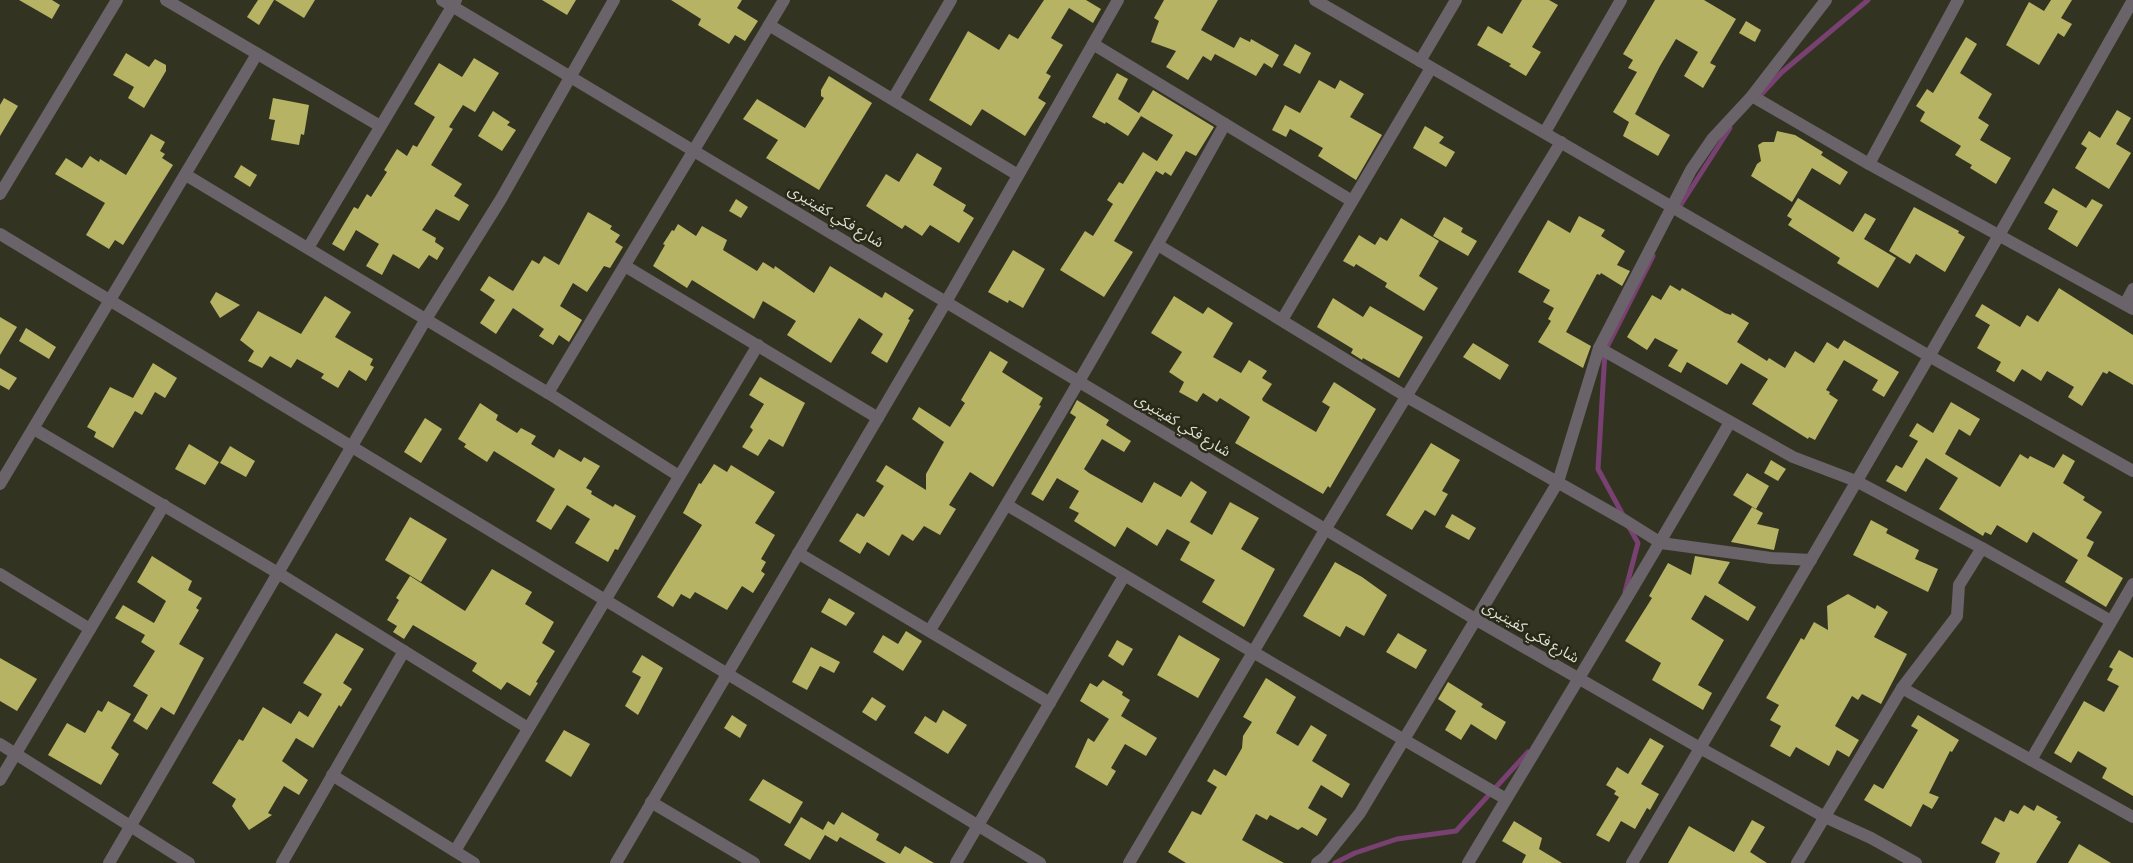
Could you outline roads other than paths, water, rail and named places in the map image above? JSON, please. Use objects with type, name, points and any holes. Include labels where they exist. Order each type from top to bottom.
[{"type":"street","points":[[0,194],[117,0]]},
{"type":"street","points":[[166,0],[380,126]]},
{"type":"street","points":[[109,863],[426,319],[501,199],[614,0]]},
{"type":"street","points":[[548,393],[784,0]]},
{"type":"street","points":[[893,99],[951,0]]},
{"type":"street","points":[[616,863],[946,302],[1118,0]]},
{"type":"street","points":[[1315,0],[1929,356],[2133,471]]},
{"type":"street","points":[[1282,320],[1352,201],[1425,65],[1456,0]]},
{"type":"street","points":[[1545,132],[1621,0]]},
{"type":"street","points":[[1326,861],[1360,813],[1558,482],[1599,348],[1702,154],[1713,138],[1752,96],[1826,0]]},
{"type":"street","points":[[1869,164],[1958,0]]},
{"type":"street","points":[[1632,863],[2000,235],[2133,0]]},
{"type":"street","points":[[308,248],[450,2]]},
{"type":"street","name":"شارع فكي كفيتيرى","points":[[450,2],[570,78],[828,230],[1475,619],[1700,748],[1825,817],[1871,838],[1916,863]]},
{"type":"street","points":[[769,25],[1018,175]]},
{"type":"street","points":[[1093,44],[1352,201]]},
{"type":"street","points":[[0,484],[108,300],[186,175],[257,54]]},
{"type":"street","points":[[1752,96],[1869,164],[2129,306],[2133,289]]},
{"type":"street","points":[[930,630],[1007,505],[1158,245],[1225,124]]},
{"type":"street","points":[[1129,863],[1325,530],[1408,397],[1561,142]]},
{"type":"street","points":[[186,175],[548,393],[679,476]]},
{"type":"street","points":[[0,234],[1040,863]]},
{"type":"street","points":[[1158,245],[1408,397],[1661,543],[1771,558],[1811,560]]},
{"type":"street","points":[[625,266],[878,418]]},
{"type":"street","points":[[455,851],[758,345]]},
{"type":"street","points":[[1599,348],[1793,457],[1856,481],[1982,548],[2111,621]]},
{"type":"street","points":[[1468,863],[1661,543],[1730,422]]},
{"type":"street","points":[[34,429],[278,573],[528,728]]},
{"type":"street","points":[[0,780],[164,505]]},
{"type":"street","points":[[1007,505],[1124,576],[1506,799]]},
{"type":"street","points":[[1797,863],[1902,688],[1957,616],[1958,585],[1982,548]]},
{"type":"street","points":[[798,553],[1050,703]]},
{"type":"street","points":[[0,574],[90,629]]},
{"type":"street","points":[[956,863],[1124,576]]},
{"type":"street","points":[[2031,760],[2133,584]]},
{"type":"street","points":[[282,863],[404,651]]},
{"type":"street","points":[[1902,688],[2133,817]]},
{"type":"street","points":[[0,744],[189,863]]},
{"type":"street","points":[[332,775],[474,863]]},
{"type":"street","points":[[651,802],[754,863]]},
{"type":"waterway","points":[[1758,98],[1782,72],[1868,0]]},
{"type":"waterway","points":[[1678,209],[1730,128]]},
{"type":"waterway","points":[[1623,515],[1598,469],[1605,351],[1653,256]]},
{"type":"waterway","points":[[1625,592],[1638,543],[1629,527]]},
{"type":"waterway","points":[[1335,863],[1355,853],[1397,839],[1456,831],[1528,752]]}]
